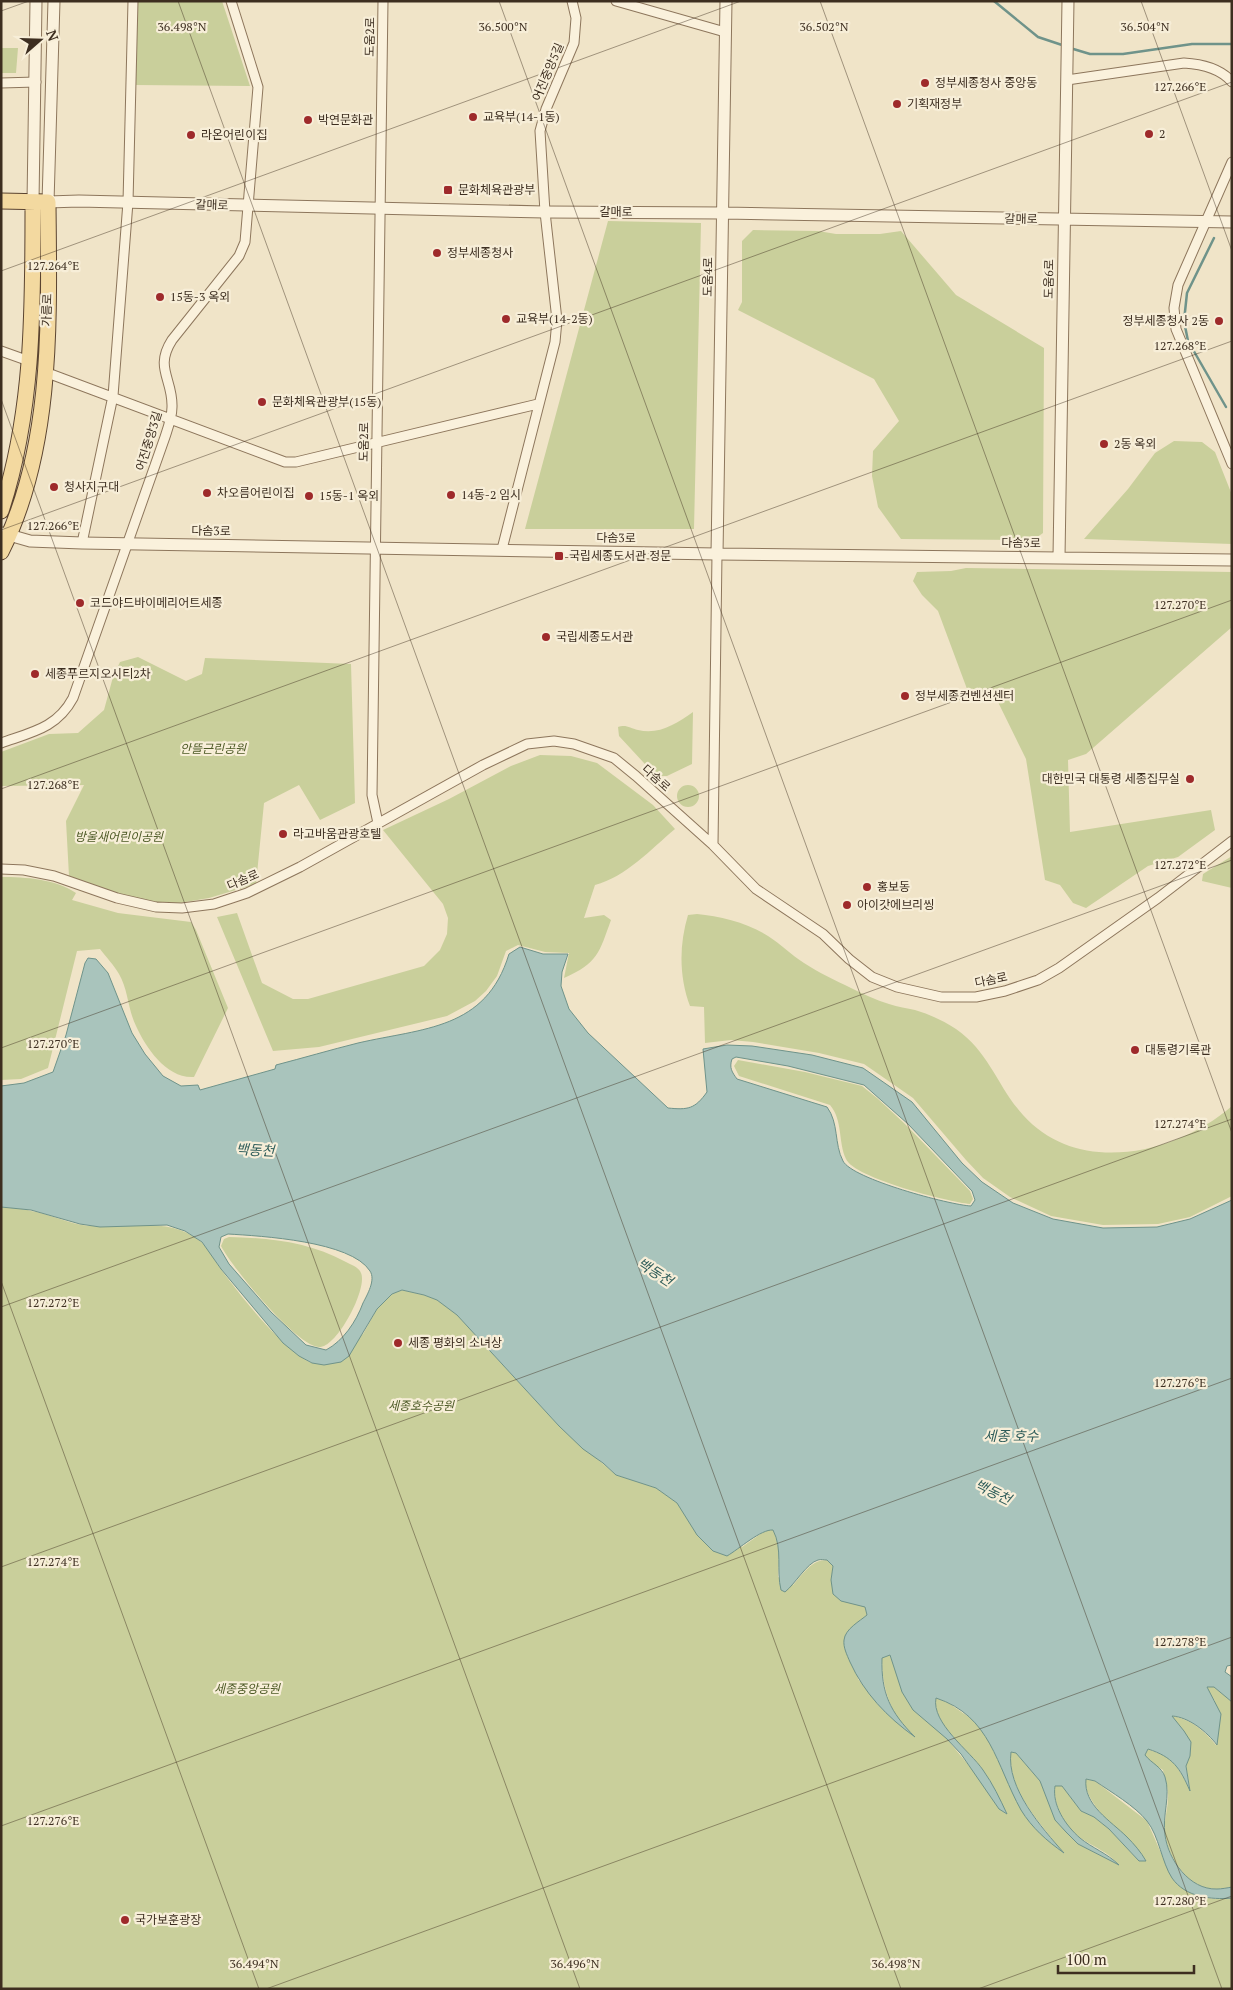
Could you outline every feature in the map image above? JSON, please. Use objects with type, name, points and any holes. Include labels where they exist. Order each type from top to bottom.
[{"type":"main road","name":"갈매로","points":[[1,201],[41,202]]},
{"type":"main road","name":"가름로","points":[[1,511],[20,442],[29,361],[41,202]]},
{"type":"main road","name":"가름로","points":[[1,552],[5,534],[30,470],[36,443],[45,372],[41,202]]},
{"type":"street","name":"가름로","points":[[36,1],[36,82],[41,202]]},
{"type":"street","name":"가름로","points":[[41,202],[54,1]]},
{"type":"street","points":[[82,543],[113,396],[128,202],[133,1]]},
{"type":"street","name":"어진중앙3길","points":[[1,743],[52,724],[68,708],[73,698],[166,437],[170,419],[171,398],[165,372],[165,354],[172,340],[239,256],[245,242],[258,87],[231,1]]},
{"type":"street","name":"도움2로","points":[[378,823],[372,795],[383,1]]},
{"type":"street","name":"어진중앙5길","points":[[502,549],[554,342],[557,320],[545,212],[540,131],[546,108],[574,43],[576,18],[572,1]]},
{"type":"street","points":[[616,1],[725,32]]},
{"type":"street","name":"도움4로","points":[[716,554],[724,213],[726,1]]},
{"type":"street","name":"도움6로","points":[[1059,557],[1068,1]]},
{"type":"street","points":[[1066,80],[1184,63],[1217,70],[1226,75],[1232,82]]},
{"type":"street","points":[[1,84],[36,82]]},
{"type":"street","points":[[1232,162],[1178,286],[1174,319],[1182,347],[1232,464]]},
{"type":"street","name":"갈매로","points":[[41,202],[79,201],[380,209],[1232,222]]},
{"type":"street","points":[[1,351],[29,361]]},
{"type":"street","points":[[45,372],[285,462],[296,462],[376,441],[538,404]]},
{"type":"street","name":"다솜3로","points":[[5,534],[30,541],[82,543],[716,554],[1232,560]]},
{"type":"street","points":[[713,845],[716,554]]},
{"type":"street","name":"다솜로","points":[[1,869],[24,870],[54,876],[117,898],[156,907],[182,908],[214,904],[247,893],[283,876],[483,765],[527,744],[554,741],[574,744],[614,758],[713,845],[756,889],[823,934],[872,976],[897,986],[942,997],[976,997],[1005,991],[1038,980],[1059,968],[1158,898],[1232,841]]},
{"type":"green space","points":[[137,1],[222,1],[250,86],[135,85]]},
{"type":"green space","points":[[1,48],[18,48],[16,73],[1,73]]},
{"type":"green space","points":[[608,221],[701,223],[694,529],[525,529]]},
{"type":"green space","points":[[753,230],[818,231],[836,234],[880,234],[901,231],[956,295],[1044,348],[1043,533],[1033,540],[901,539],[878,507],[872,476],[873,451],[899,421],[874,379],[738,310],[742,302],[742,241]]},
{"type":"green space","points":[[1174,441],[1202,442],[1215,452],[1232,495],[1232,544],[1084,539],[1128,489],[1155,453]]},
{"type":"green space","points":[[966,568],[1232,572],[1232,627],[1086,754],[1068,760],[1070,832],[1211,810],[1215,830],[1178,857],[1148,866],[1086,908],[1073,903],[1060,885],[1045,880],[1026,759],[997,700],[970,697],[938,611],[922,595],[913,581],[917,572],[951,571]]},
{"type":"green space","name":"안뜰근린공원","points":[[138,657],[186,681],[202,674],[205,658],[351,664],[355,803],[320,820],[299,785],[264,803],[256,884],[209,898],[156,907],[69,876],[66,821],[84,785],[1,786],[1,752],[49,734],[78,733],[104,710],[113,677],[120,662]]},
{"type":"green space","points":[[693,712],[692,764],[667,776],[656,776],[619,736],[618,727],[621,726],[646,731],[660,730]]},
{"type":"green space","points":[[540,755],[571,756],[597,763],[653,805],[675,829],[628,869],[595,885],[584,918],[604,915],[611,920],[600,949],[591,962],[564,978],[569,953],[545,952],[518,945],[506,951],[497,976],[486,991],[475,1001],[447,1016],[319,1047],[273,1051],[217,917],[237,913],[262,983],[293,999],[308,999],[424,966],[440,950],[447,934],[448,918],[443,904],[383,830],[449,799],[511,766]]},
{"type":"green space","points":[[688,785],[698,792],[699,796],[692,806],[688,807],[678,800],[677,796],[684,786]]},
{"type":"green space","points":[[1232,856],[1232,888],[1202,881],[1203,874]]},
{"type":"green space","points":[[1,877],[30,878],[50,882],[76,893],[72,900],[118,913],[191,922],[228,1008],[194,1077],[184,1076],[166,1068],[145,1044],[133,1020],[122,980],[115,967],[100,949],[77,951],[48,1068],[21,1079],[1,1080]]},
{"type":"green space","points":[[697,914],[724,918],[752,927],[773,939],[810,967],[833,979],[874,999],[915,1010],[936,1018],[956,1029],[977,1048],[1006,1093],[1023,1115],[1046,1134],[1071,1146],[1099,1152],[1128,1152],[1156,1146],[1184,1136],[1209,1123],[1232,1106],[1232,1196],[1190,1217],[1158,1224],[1103,1225],[1051,1216],[1010,1197],[983,1178],[913,1098],[864,1064],[819,1053],[753,1042],[731,1040],[705,1043],[704,1007],[690,1006],[682,972],[685,926],[688,915]]},
{"type":"green space","points":[[738,1060],[805,1072],[862,1086],[905,1124],[970,1191],[973,1199],[970,1204],[903,1188],[866,1174],[853,1166],[846,1159],[837,1117],[830,1105],[739,1076],[734,1066]]},
{"type":"green space","name":"세종중앙공원","points":[[1,1207],[28,1210],[82,1225],[158,1226],[187,1233],[206,1247],[239,1293],[274,1333],[311,1363],[363,1334],[377,1309],[392,1294],[402,1290],[437,1300],[457,1315],[559,1426],[616,1475],[656,1488],[677,1503],[686,1515],[742,1547],[766,1530],[773,1530],[778,1547],[778,1577],[793,1585],[816,1562],[827,1560],[833,1566],[831,1580],[865,1607],[867,1615],[850,1629],[858,1679],[883,1710],[902,1724],[889,1701],[884,1684],[882,1658],[890,1655],[895,1669],[975,1773],[999,1809],[1007,1814],[987,1775],[945,1727],[936,1708],[936,1698],[947,1702],[976,1722],[988,1739],[1021,1809],[1061,1851],[1035,1817],[1020,1793],[1014,1780],[1011,1766],[1011,1751],[1016,1753],[1040,1781],[1056,1820],[1078,1844],[1117,1864],[1101,1850],[1082,1839],[1066,1823],[1058,1809],[1055,1786],[1062,1786],[1081,1811],[1094,1817],[1109,1829],[1139,1861],[1145,1861],[1092,1801],[1085,1779],[1095,1781],[1147,1821],[1172,1878],[1183,1888],[1196,1896],[1215,1899],[1232,1898],[1232,1989],[1,1989]]},
{"type":"green space","points":[[229,1237],[289,1242],[332,1255],[359,1269],[362,1281],[356,1303],[334,1338],[326,1345],[319,1347],[296,1334],[281,1320],[251,1287],[227,1256],[221,1246],[224,1239]]},
{"type":"green space","points":[[1207,1686],[1214,1687],[1232,1702],[1232,1887],[1219,1889],[1207,1888],[1189,1879],[1171,1854],[1165,1835],[1168,1793],[1163,1770],[1150,1762],[1145,1755],[1147,1749],[1157,1752],[1170,1760],[1190,1789],[1186,1765],[1190,1756],[1184,1731],[1171,1716],[1184,1719],[1196,1726],[1216,1745],[1215,1701],[1208,1693]]},
{"type":"water","name":"세종 호수","points":[[520,947],[543,954],[568,954],[562,972],[561,986],[569,1009],[588,1033],[668,1108],[681,1109],[695,1105],[707,1092],[703,1049],[727,1045],[752,1046],[812,1055],[863,1068],[912,1102],[962,1163],[982,1182],[1013,1203],[1053,1219],[1103,1228],[1157,1227],[1190,1219],[1232,1200],[1232,1665],[1227,1666],[1225,1672],[1232,1677],[1232,1702],[1214,1687],[1207,1687],[1221,1714],[1217,1745],[1208,1735],[1191,1722],[1172,1716],[1191,1742],[1190,1756],[1186,1766],[1190,1791],[1183,1776],[1170,1760],[1148,1749],[1145,1755],[1161,1770],[1167,1784],[1164,1828],[1170,1854],[1175,1863],[1189,1879],[1197,1884],[1217,1889],[1232,1887],[1232,1898],[1207,1898],[1199,1896],[1177,1884],[1169,1872],[1155,1834],[1147,1821],[1136,1810],[1095,1781],[1086,1779],[1086,1788],[1093,1805],[1132,1842],[1146,1861],[1139,1861],[1109,1829],[1094,1817],[1081,1811],[1062,1786],[1055,1786],[1058,1807],[1069,1827],[1085,1842],[1110,1857],[1119,1865],[1078,1844],[1055,1820],[1040,1781],[1016,1753],[1011,1752],[1011,1766],[1014,1779],[1027,1807],[1064,1853],[1040,1834],[1025,1817],[990,1744],[980,1729],[969,1717],[954,1706],[936,1698],[939,1717],[945,1727],[983,1770],[1007,1814],[999,1809],[961,1754],[947,1739],[913,1710],[902,1692],[890,1655],[882,1658],[885,1692],[899,1719],[915,1737],[877,1704],[862,1684],[850,1662],[844,1643],[847,1632],[867,1615],[865,1607],[841,1601],[833,1594],[831,1580],[833,1566],[827,1560],[814,1562],[805,1569],[785,1592],[781,1590],[779,1552],[773,1530],[756,1536],[727,1556],[713,1551],[697,1535],[677,1503],[656,1488],[616,1475],[583,1449],[559,1426],[457,1315],[437,1300],[402,1290],[392,1294],[377,1309],[349,1356],[341,1362],[324,1365],[312,1363],[299,1356],[283,1343],[221,1269],[202,1242],[185,1231],[167,1225],[100,1227],[80,1224],[31,1210],[1,1207],[1,1086],[24,1083],[53,1072],[66,1035],[85,963],[88,958],[96,959],[108,973],[132,1033],[145,1054],[163,1076],[181,1086],[198,1085],[200,1090],[275,1069],[276,1065],[358,1043],[428,1028],[449,1021],[468,1012],[485,998],[499,979],[509,954]],"holes":[[[736,1057],[788,1066],[864,1085],[908,1124],[972,1191],[975,1200],[971,1206],[943,1201],[882,1183],[850,1168],[843,1161],[840,1154],[835,1127],[827,1107],[737,1079],[731,1067],[732,1059]],[[228,1234],[304,1242],[344,1253],[360,1261],[372,1275],[369,1292],[357,1317],[338,1342],[326,1350],[306,1345],[271,1312],[229,1264],[219,1247],[221,1237]]]},
{"type":"waterway","points":[[994,1],[1038,37],[1065,46]]},
{"type":"waterway","points":[[1070,48],[1090,54],[1123,54],[1192,44],[1232,44]]},
{"type":"waterway","points":[[1214,238],[1187,293],[1184,321],[1188,341],[1226,407]]},
{"type":"place","name":"정부세종청사 중앙동","points":[[925,83]]},
{"type":"place","name":"기획재정부","points":[[897,104]]},
{"type":"place","name":"교육부(14-1동)","points":[[473,117]]},
{"type":"place","name":"박연문화관","points":[[308,120]]},
{"type":"place","name":"2","points":[[1149,134]]},
{"type":"place","name":"라온어린이집","points":[[191,135]]},
{"type":"place","name":"문화체육관광부","points":[[448,190]]},
{"type":"place","name":"정부세종청사","points":[[437,253]]},
{"type":"place","name":"15동-3 옥외","points":[[160,297]]},
{"type":"place","name":"교육부(14-2동)","points":[[506,319]]},
{"type":"place","name":"정부세종청사 2동","points":[[1219,321]]},
{"type":"place","name":"문화체육관광부(15동)","points":[[262,402]]},
{"type":"place","name":"2동 옥외","points":[[1104,444]]},
{"type":"place","name":"청사지구대","points":[[54,487]]},
{"type":"place","name":"차오름어린이집","points":[[207,493]]},
{"type":"place","name":"14동-2 임시","points":[[451,495]]},
{"type":"place","name":"15동-1 옥외","points":[[309,496]]},
{"type":"place","name":"국립세종도서관 정문","points":[[559,556]]},
{"type":"place","name":"코드야드바이메리어트세종","points":[[80,603]]},
{"type":"place","name":"국립세종도서관","points":[[546,637]]},
{"type":"place","name":"세종푸르지오시티2차","points":[[35,674]]},
{"type":"place","name":"정부세종컨벤션센터","points":[[905,696]]},
{"type":"place","name":"대한민국 대통령 세종집무실","points":[[1190,779]]},
{"type":"place","name":"라고바움관광호텔","points":[[283,834]]},
{"type":"place","name":"홍보동","points":[[867,887]]},
{"type":"place","name":"아이갓에브리씽","points":[[847,905]]},
{"type":"place","name":"대통령기록관","points":[[1135,1050]]},
{"type":"place","name":"세종 평화의 소녀상","points":[[398,1343]]},
{"type":"place","name":"국가보훈광장","points":[[125,1920]]},
{"type":"park label","name":"방울새어린이공원","points":[[119,837]]},
{"type":"park label","name":"세종호수공원","points":[[421,1406]]},
{"type":"water label","name":"백동천","points":[[255,1150]]},
{"type":"water label","name":"백동천","points":[[655,1272]]},
{"type":"water label","name":"백동천","points":[[993,1492]]}]
